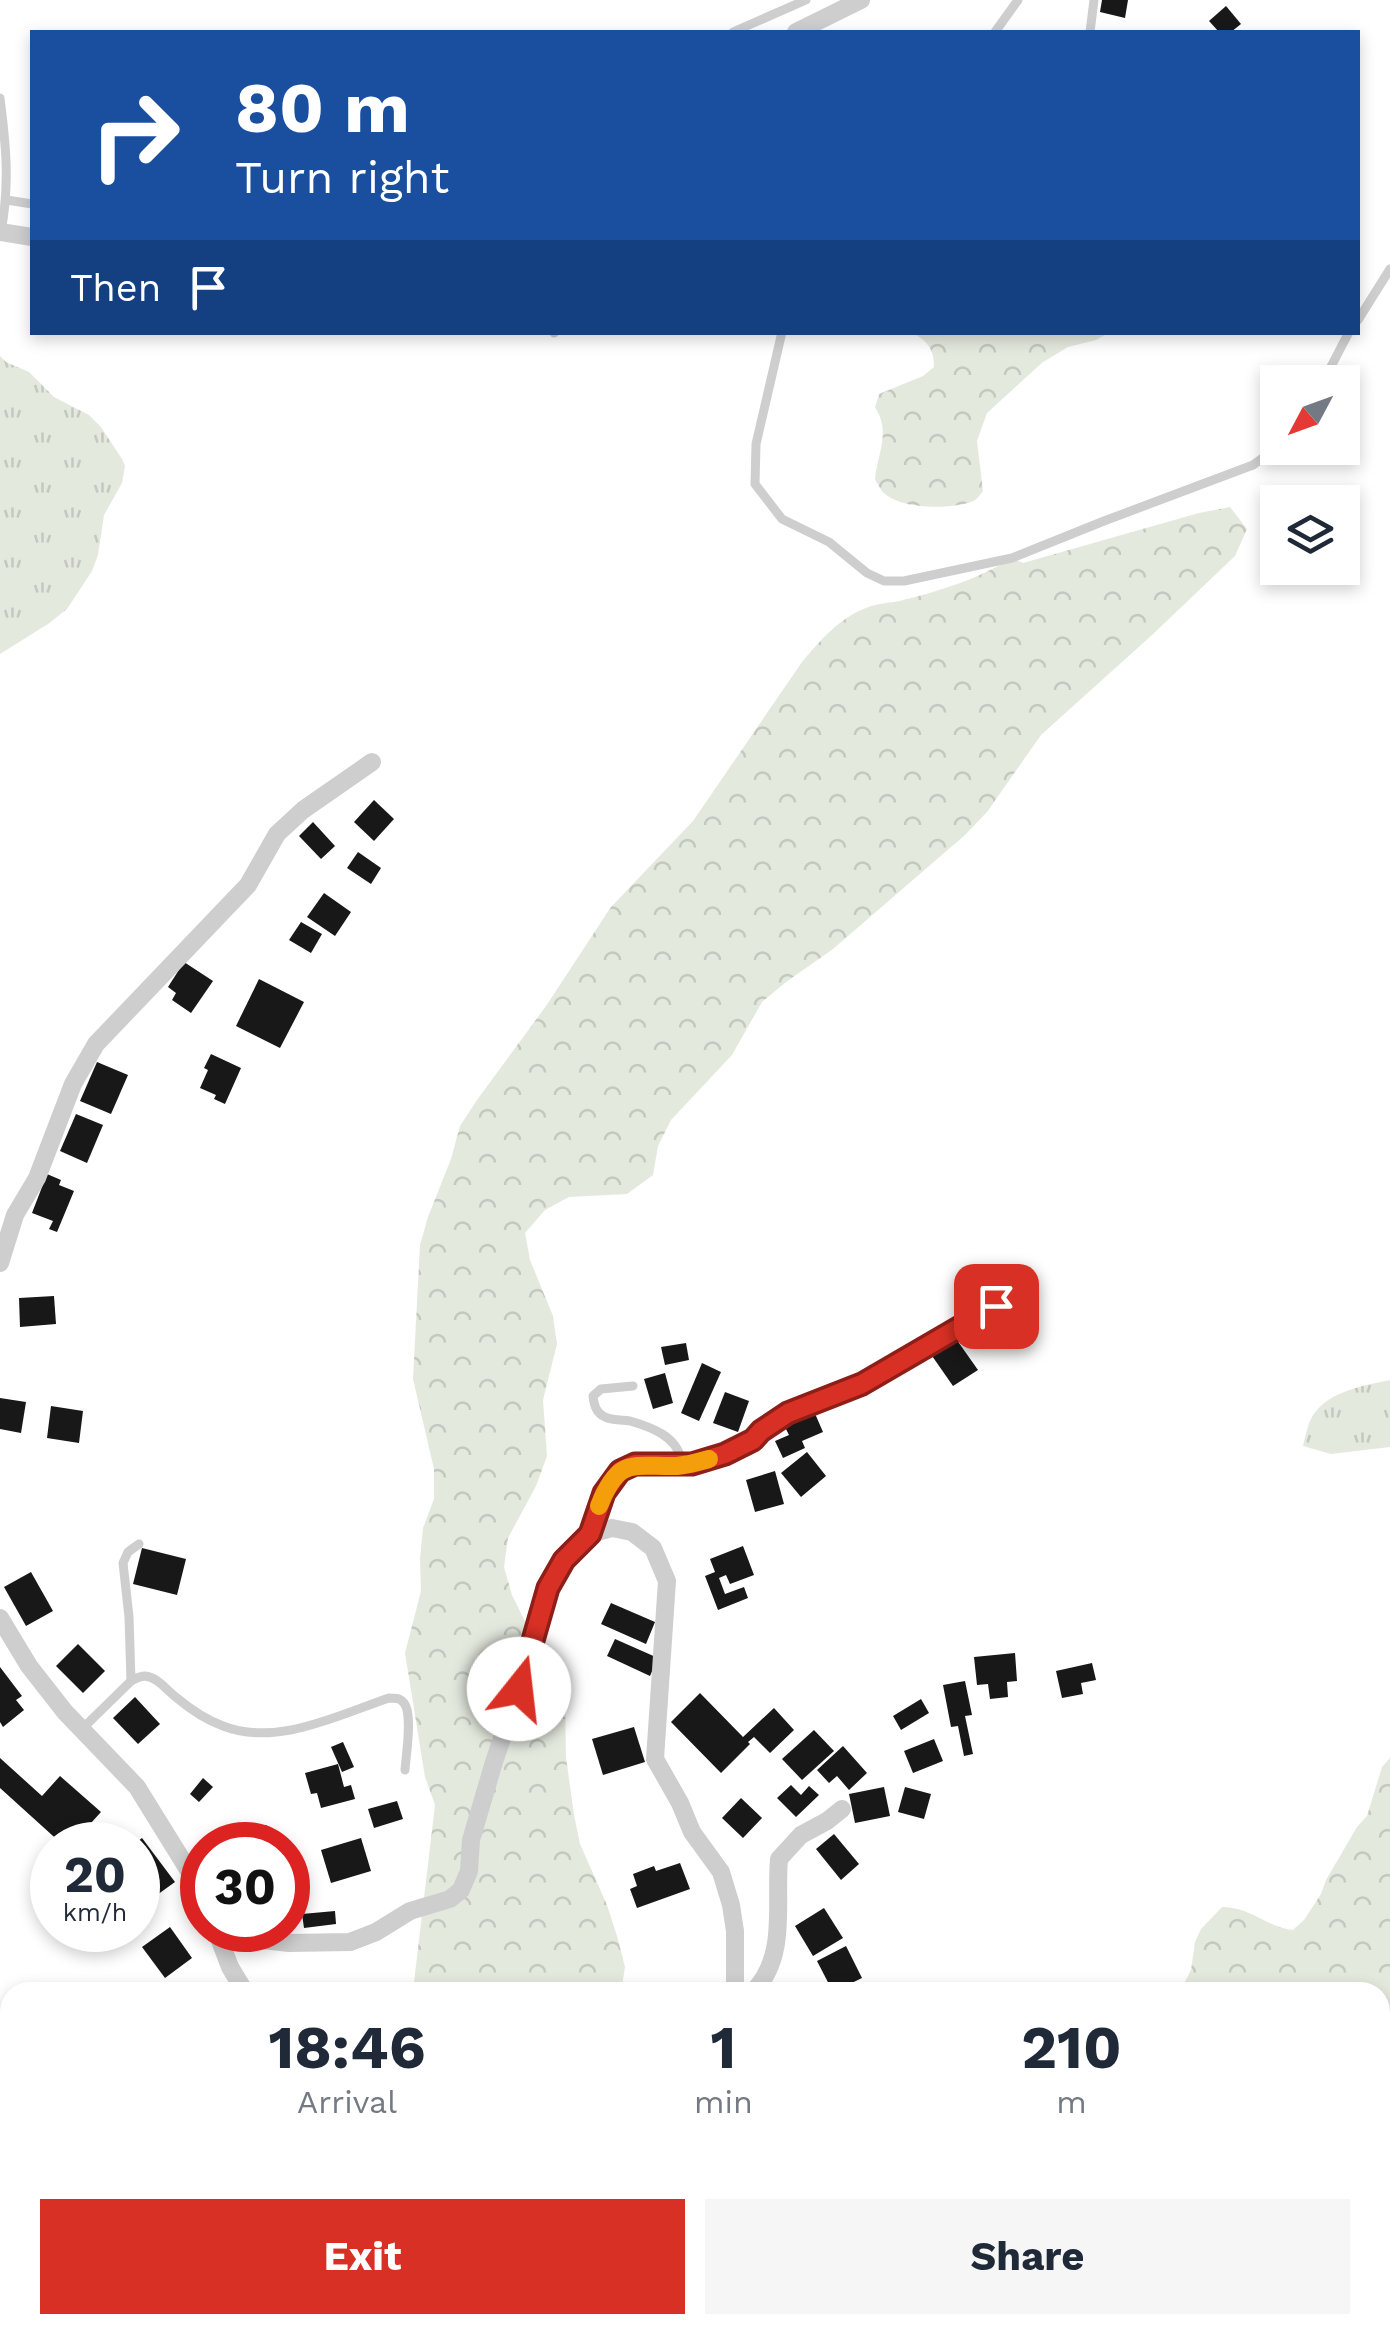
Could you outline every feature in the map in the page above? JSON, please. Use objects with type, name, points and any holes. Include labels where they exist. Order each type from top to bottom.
[{"type":"street","points":[[800,30],[861,0]]},
{"type":"street","points":[[1,232],[30,237]]},
{"type":"street","points":[[0,1263],[15,1215],[37,1178],[74,1084],[96,1044],[248,886],[277,834],[303,810],[372,762]]},
{"type":"street","points":[[310,1943],[350,1942],[376,1932],[410,1911],[450,1899],[462,1890],[469,1870],[471,1840],[548,1588],[564,1560],[590,1534],[604,1493],[620,1471],[635,1464],[692,1464],[739,1448],[788,1413],[862,1384],[996,1306]]},
{"type":"street","points":[[590,1534],[612,1528],[632,1532],[653,1548],[667,1581],[655,1759],[692,1832],[721,1872],[735,1931],[736,1982]]},
{"type":"street","points":[[0,1618],[29,1666],[65,1712],[137,1788],[180,1857]]},
{"type":"street","points":[[761,1982],[772,1962],[778,1934],[779,1859],[801,1834],[842,1809]]},
{"type":"street","points":[[224,1952],[239,1982]]},
{"type":"lane","points":[[738,30],[806,0]]},
{"type":"lane","points":[[996,30],[1018,0]]},
{"type":"lane","points":[[1090,30],[1094,0]]},
{"type":"lane","points":[[0,98],[7,200],[1,232]]},
{"type":"lane","points":[[7,200],[30,204]]},
{"type":"lane","points":[[1360,317],[1390,269]]},
{"type":"lane","points":[[781,335],[756,444],[756,484],[782,519],[829,542],[866,573],[884,581],[904,581],[1012,558],[1260,460]]},
{"type":"lane","points":[[1332,365],[1348,335]]},
{"type":"lane","points":[[633,1386],[601,1389],[593,1396],[596,1410],[606,1418],[632,1422],[670,1437],[679,1448],[681,1459],[676,1466]]},
{"type":"lane","points":[[131,1681],[123,1564],[128,1552],[139,1544]]},
{"type":"lane","points":[[82,1729],[140,1676],[149,1676],[176,1698],[226,1728],[257,1732],[286,1732],[388,1698],[398,1699],[409,1715],[406,1770]]},
{"type":"green space","points":[[916,335],[1105,335],[1068,347],[1043,362],[987,413],[977,441],[983,491],[971,502],[939,507],[892,499],[875,479],[883,434],[875,407],[879,394],[923,376],[934,367],[933,355]]},
{"type":"green space","points":[[0,356],[29,372],[54,397],[89,415],[125,466],[122,483],[104,515],[92,571],[67,609],[0,654]]},
{"type":"green space","points":[[1230,507],[1247,529],[1235,556],[1041,735],[987,812],[965,835],[833,949],[762,1002],[732,1055],[671,1120],[658,1146],[653,1175],[627,1194],[569,1197],[545,1210],[525,1233],[530,1260],[553,1316],[557,1344],[543,1400],[547,1456],[508,1538],[504,1567],[512,1595],[565,1699],[566,1757],[580,1844],[607,1905],[625,1967],[623,1982],[414,1982],[435,1805],[425,1777],[405,1653],[421,1591],[423,1528],[434,1499],[434,1469],[413,1379],[420,1245],[460,1126],[611,907],[693,821],[802,662],[839,624],[866,608],[946,588],[1012,558],[1023,563]]},
{"type":"green space","points":[[1390,1380],[1390,1447],[1331,1454],[1303,1446],[1310,1421],[1324,1403],[1344,1392]]},
{"type":"green space","points":[[1390,1758],[1390,1982],[1185,1982],[1201,1929],[1222,1907],[1242,1910],[1293,1930],[1304,1920],[1367,1816],[1382,1767]]},
{"type":"building","points":[[1102,0],[1128,0],[1125,18],[1100,12]]},
{"type":"building","points":[[1226,6],[1241,24],[1234,30],[1217,30],[1209,21]]},
{"type":"building","points":[[374,800],[394,819],[374,841],[354,822]]},
{"type":"building","points":[[313,822],[335,846],[321,859],[299,836]]},
{"type":"building","points":[[358,852],[381,868],[371,884],[347,868]]},
{"type":"building","points":[[324,893],[351,912],[335,936],[307,917]]},
{"type":"building","points":[[301,922],[322,934],[311,953],[289,940]]},
{"type":"building","points":[[184,962],[213,981],[191,1013],[172,1000],[176,993],[168,987]]},
{"type":"building","points":[[259,979],[304,1002],[280,1048],[236,1026]]},
{"type":"building","points":[[211,1054],[241,1068],[225,1104],[200,1088]]},
{"type":"building","points":[[97,1062],[128,1075],[111,1114],[80,1101]]},
{"type":"building","points":[[76,1114],[103,1125],[87,1163],[60,1151]]},
{"type":"building","points":[[47,1174],[74,1191],[57,1232],[49,1229],[53,1221],[32,1213]]},
{"type":"building","points":[[54,1296],[56,1324],[20,1327],[19,1298]]},
{"type":"building","points":[[954,1336],[978,1370],[953,1386],[930,1353]]},
{"type":"building","points":[[686,1343],[689,1360],[665,1365],[661,1347]]},
{"type":"building","points":[[702,1363],[721,1372],[699,1421],[681,1413]]},
{"type":"building","points":[[665,1373],[673,1403],[653,1409],[644,1379]]},
{"type":"building","points":[[725,1392],[749,1401],[738,1432],[713,1423]]},
{"type":"building","points":[[0,1398],[26,1402],[21,1433],[0,1429]]},
{"type":"building","points":[[51,1406],[83,1411],[79,1443],[47,1438]]},
{"type":"building","points":[[813,1409],[823,1432],[802,1441],[805,1448],[783,1458],[775,1441],[789,1435],[783,1423]]},
{"type":"building","points":[[807,1452],[826,1476],[801,1497],[781,1473]]},
{"type":"building","points":[[775,1471],[784,1504],[755,1512],[746,1480]]},
{"type":"building","points":[[743,1546],[754,1575],[730,1584],[726,1575],[719,1578],[725,1594],[744,1587],[748,1598],[718,1610],[705,1576],[715,1572],[710,1559]]},
{"type":"building","points":[[142,1548],[186,1559],[177,1595],[133,1584]]},
{"type":"building","points":[[31,1572],[53,1611],[26,1626],[4,1587]]},
{"type":"building","points":[[611,1603],[655,1622],[646,1644],[601,1624]]},
{"type":"building","points":[[615,1639],[658,1658],[650,1676],[607,1656]]},
{"type":"building","points":[[78,1644],[105,1671],[83,1693],[56,1666]]},
{"type":"building","points":[[1015,1653],[1017,1681],[1007,1682],[1008,1697],[990,1699],[988,1684],[977,1685],[974,1657]]},
{"type":"building","points":[[1092,1663],[1096,1680],[1081,1683],[1083,1694],[1062,1698],[1056,1671]]},
{"type":"building","points":[[0,1667],[22,1696],[16,1700],[24,1710],[3,1727],[0,1722]]},
{"type":"building","points":[[965,1681],[972,1715],[965,1716],[973,1754],[964,1756],[958,1726],[951,1727],[943,1685]]},
{"type":"building","points":[[700,1693],[743,1737],[774,1708],[794,1730],[770,1753],[754,1737],[721,1773],[671,1722]]},
{"type":"building","points":[[135,1697],[160,1724],[138,1744],[113,1718]]},
{"type":"building","points":[[921,1699],[929,1713],[901,1730],[893,1716]]},
{"type":"building","points":[[634,1727],[645,1762],[603,1775],[592,1739]]},
{"type":"building","points":[[814,1730],[834,1751],[802,1780],[782,1759]]},
{"type":"building","points":[[934,1739],[943,1761],[913,1773],[904,1751]]},
{"type":"building","points":[[343,1742],[354,1767],[342,1772],[331,1747]]},
{"type":"building","points":[[843,1746],[867,1773],[849,1790],[837,1776],[829,1783],[817,1770]]},
{"type":"building","points":[[0,1758],[42,1796],[60,1776],[101,1812],[92,1822],[38,1822],[0,1788]]},
{"type":"building","points":[[338,1764],[344,1787],[351,1785],[355,1799],[321,1808],[317,1793],[311,1794],[305,1773]]},
{"type":"building","points":[[203,1778],[213,1787],[199,1802],[190,1794]]},
{"type":"building","points":[[791,1785],[801,1795],[809,1786],[819,1795],[796,1817],[777,1798]]},
{"type":"building","points":[[884,1787],[890,1816],[855,1823],[849,1794]]},
{"type":"building","points":[[905,1787],[931,1794],[924,1819],[898,1812]]},
{"type":"building","points":[[741,1798],[762,1818],[743,1838],[722,1818]]},
{"type":"building","points":[[397,1801],[403,1819],[374,1828],[368,1809]]},
{"type":"building","points":[[834,1834],[859,1864],[841,1880],[816,1849]]},
{"type":"building","points":[[361,1838],[371,1871],[331,1883],[321,1850]]},
{"type":"building","points":[[160,1862],[175,1882],[160,1893]]},
{"type":"building","points":[[680,1863],[690,1889],[637,1908],[630,1889],[637,1886],[633,1874],[654,1866],[656,1871]]},
{"type":"building","points":[[824,1908],[843,1938],[813,1956],[795,1926]]},
{"type":"building","points":[[335,1911],[336,1924],[310,1927],[310,1913]]},
{"type":"building","points":[[170,1927],[180,1941],[180,1952],[188,1952],[192,1958],[165,1978],[146,1952],[160,1952],[160,1934]]},
{"type":"building","points":[[846,1946],[862,1978],[854,1982],[828,1982],[817,1961]]},
{"type":"slow traffic","points":[[599,1506],[611,1480],[635,1464],[676,1466],[709,1459]]},
{"type":"route","points":[[519,1689],[548,1588],[564,1560],[590,1534],[604,1493],[620,1471],[635,1464],[692,1464],[725,1454],[753,1440],[788,1413],[862,1384],[996,1306]]}]
